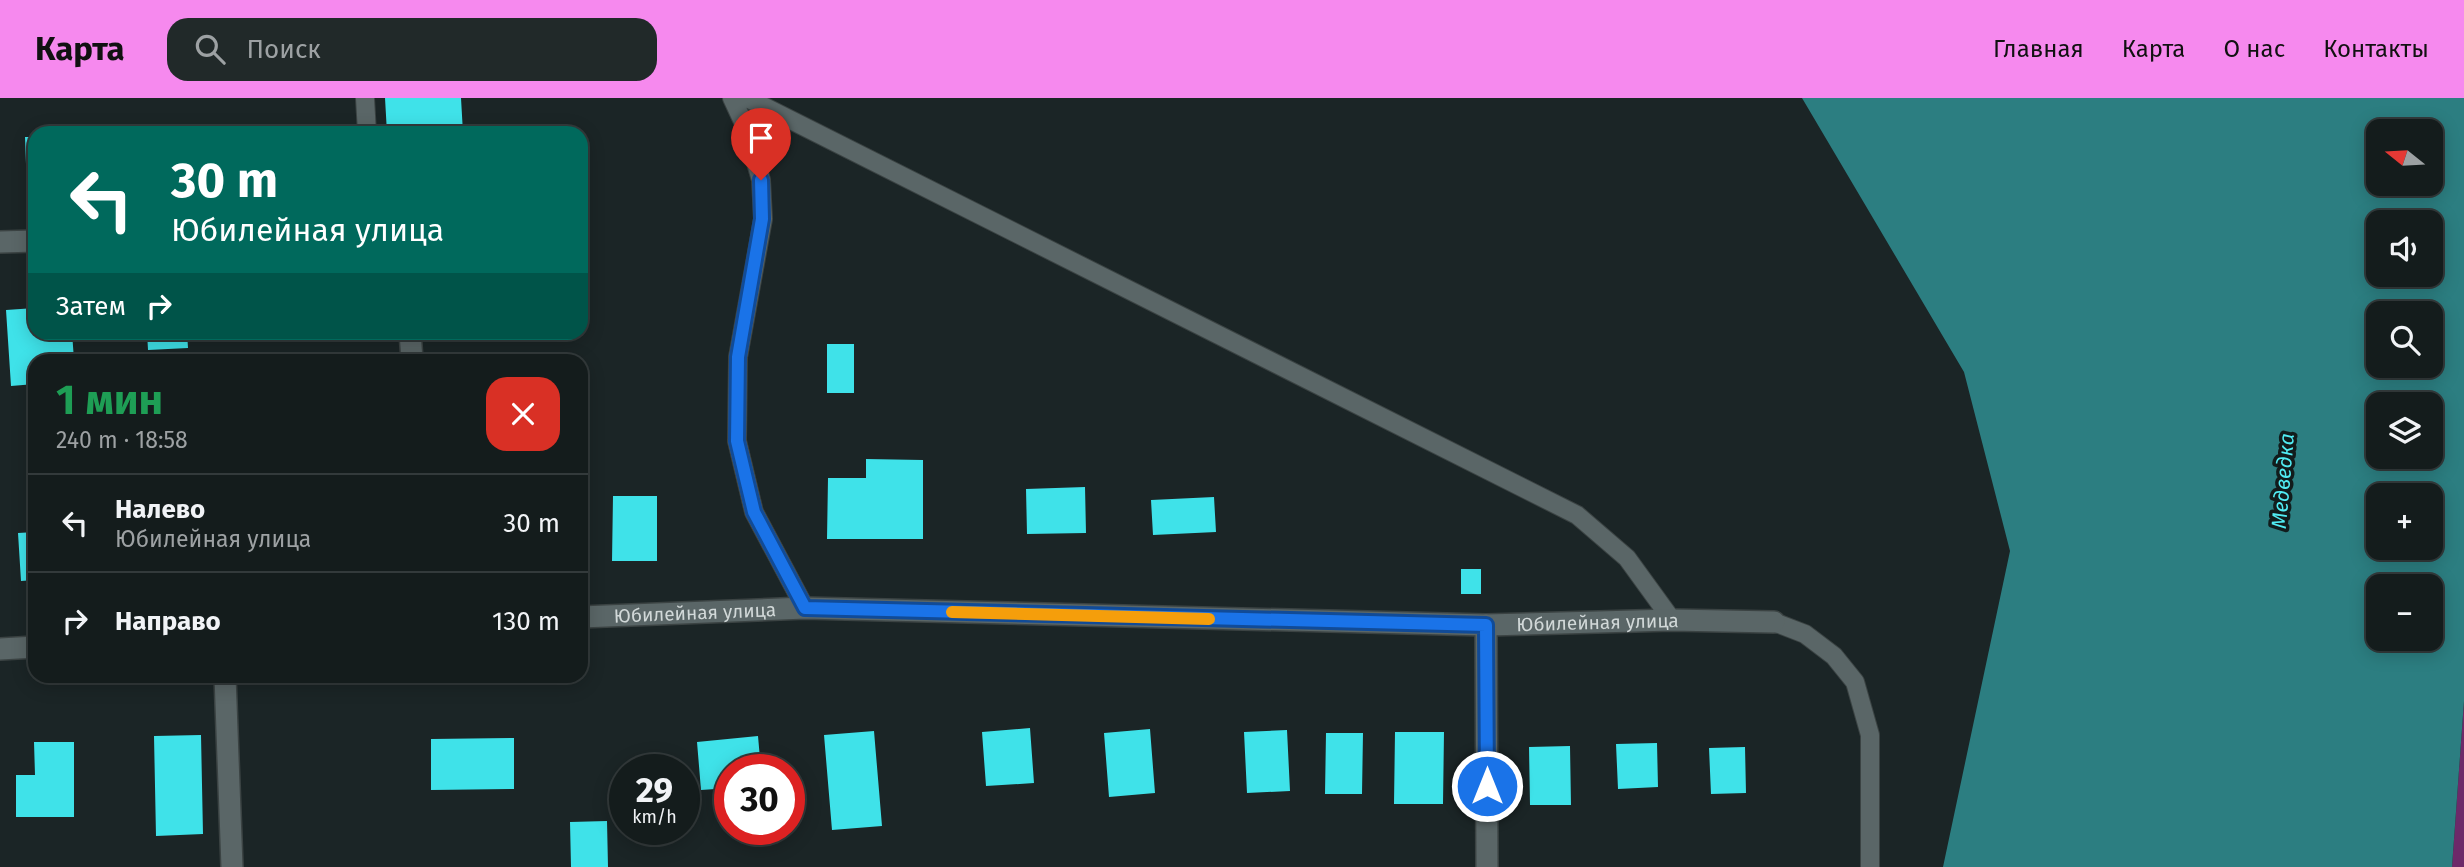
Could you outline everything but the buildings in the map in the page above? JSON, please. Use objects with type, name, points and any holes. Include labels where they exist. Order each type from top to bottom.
[{"type":"street","points":[[0,242],[28,241]]},
{"type":"street","name":"Юбилейная улица","points":[[588,617],[805,608],[1486,625],[1672,620],[1774,622]]},
{"type":"street","points":[[1486,625],[1487,867]]},
{"type":"street","points":[[0,649],[28,647]]},
{"type":"street","points":[[225,683],[232,867]]},
{"type":"lane","points":[[365,98],[367,126]]},
{"type":"lane","points":[[732,98],[745,126],[761,180],[762,219],[738,357],[737,441],[754,512],[805,608]]},
{"type":"lane","points":[[747,98],[1577,514],[1627,558],[1672,620]]},
{"type":"lane","points":[[1774,622],[1805,634],[1834,656],[1855,682],[1870,735],[1870,867]]},
{"type":"shaded area","points":[[2464,701],[2464,867],[2452,867]]},
{"type":"water","name":"Медведка","points":[[1802,98],[2464,98],[2464,701],[2452,867],[1943,867],[2010,551],[1964,372]]},
{"type":"slow traffic","points":[[952,612],[1209,619]]},
{"type":"route","points":[[761,180],[762,219],[738,357],[737,441],[754,512],[805,608],[1486,625],[1487,786]]}]
